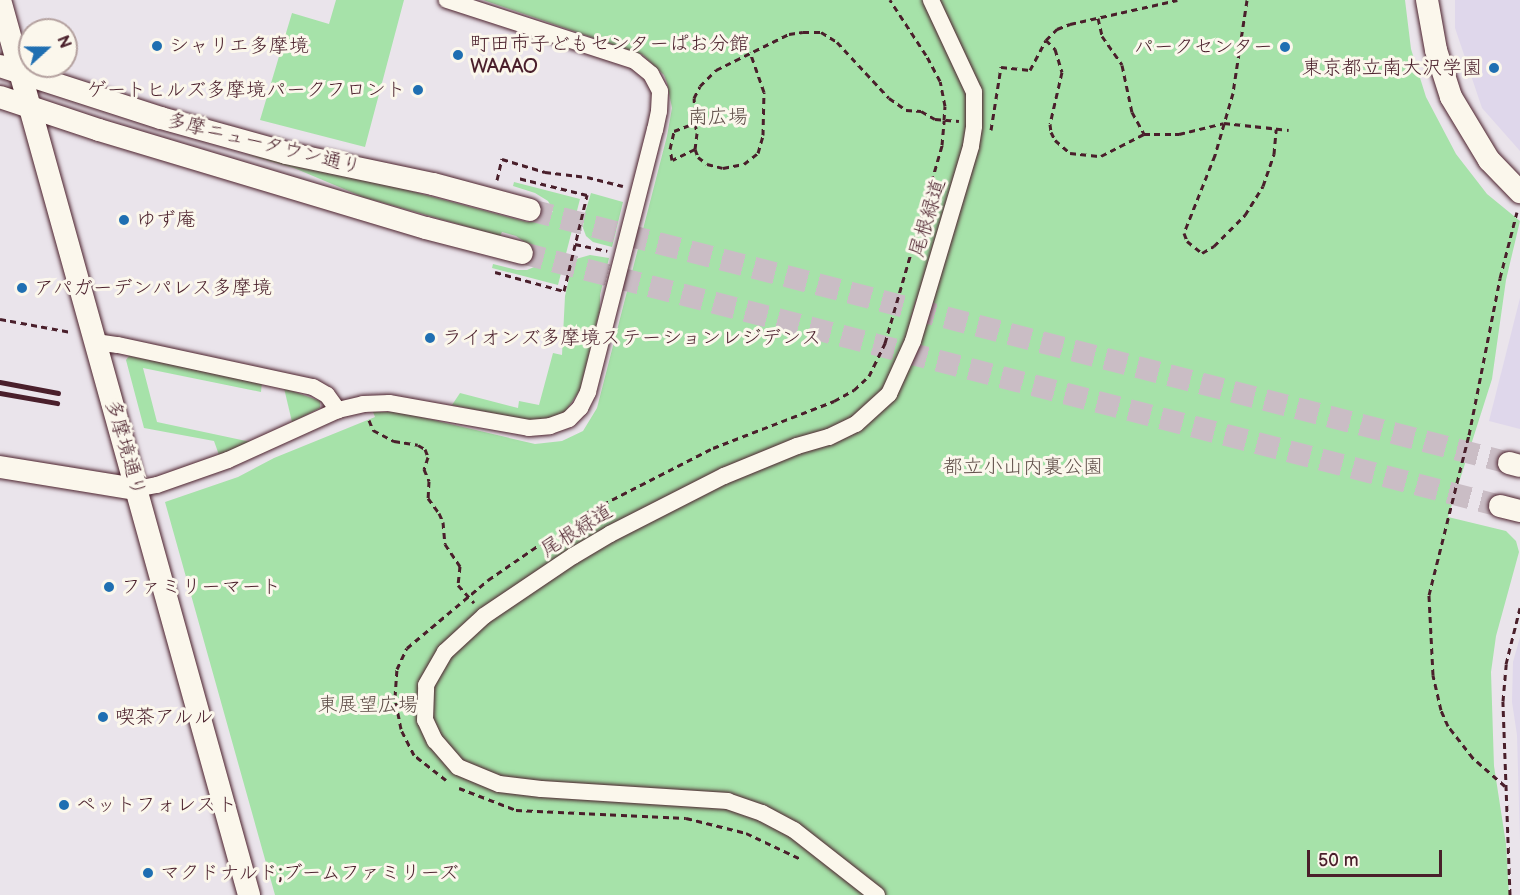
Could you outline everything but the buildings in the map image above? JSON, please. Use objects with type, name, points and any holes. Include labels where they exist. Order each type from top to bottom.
[{"type":"street","name":"多摩境通り","points":[[0,0],[10,70],[30,108],[249,895]]},
{"type":"street","points":[[0,467],[106,486],[136,489],[157,485],[228,460],[338,410],[363,404],[389,403],[530,428],[550,426],[569,419],[580,408],[588,392],[640,190],[661,99],[656,82],[644,66],[447,0]]},
{"type":"street","name":"尾根緑道","points":[[877,895],[794,830],[762,813],[728,801],[540,789],[499,784],[458,767],[435,741],[425,720],[426,685],[445,652],[484,616],[573,556],[627,524],[724,476],[797,446],[829,437],[856,424],[889,394],[902,370],[913,341],[971,146],[974,126],[974,92],[931,0]]},
{"type":"street","points":[[1427,0],[1436,50],[1451,97],[1489,160],[1519,201]]},
{"type":"street","name":"多摩ニュータウン通り","points":[[10,70],[161,118],[286,153],[433,184],[530,210]]},
{"type":"street","name":"多摩ニュータウン通り","points":[[0,97],[426,228],[522,254]]},
{"type":"street","points":[[96,342],[313,387],[327,394],[338,410]]},
{"type":"path","points":[[373,430],[394,441],[418,445],[425,449],[428,457],[424,469],[429,481],[429,498],[440,513],[446,544],[460,566],[458,585],[469,596],[584,514],[713,448],[781,423],[854,390],[869,376],[885,343],[942,145],[945,106],[940,81],[890,0]]},
{"type":"path","points":[[750,52],[764,92],[763,135],[758,153],[744,164],[723,168],[707,164],[698,157],[695,149],[697,133],[694,98],[700,86],[716,70],[750,52],[789,34],[821,32],[837,42],[889,98],[906,110],[921,111],[935,119],[993,130],[1001,67],[1030,70],[1046,40],[1057,29],[1070,24],[1177,0]]},
{"type":"path","points":[[1247,0],[1240,54],[1224,123],[1184,233],[1187,241],[1202,253],[1214,246],[1245,215],[1263,186],[1274,154],[1276,129]]},
{"type":"path","points":[[1098,18],[1102,36],[1122,65],[1132,112],[1144,134]]},
{"type":"path","points":[[1046,40],[1055,49],[1062,72],[1050,123],[1055,140],[1060,146],[1080,156],[1101,156],[1144,134],[1179,134],[1224,123],[1289,130]]},
{"type":"path","points":[[695,123],[674,131],[670,149],[672,160],[695,149]]},
{"type":"path","points":[[495,185],[502,159],[545,172],[587,177],[640,190]]},
{"type":"path","points":[[495,272],[564,291],[587,195],[518,178]]},
{"type":"path","points":[[1505,786],[1473,758],[1448,726],[1441,710],[1433,675],[1429,595],[1469,435],[1504,257],[1519,201]]},
{"type":"path","points":[[575,244],[610,251]]},
{"type":"path","points":[[0,319],[71,332]]},
{"type":"path","points":[[1510,895],[1505,786],[1504,681],[1520,608]]},
{"type":"shaded area","name":"東京都立南大沢学園","points":[[1455,0],[1520,0],[1520,151],[1482,108],[1455,28]]},
{"type":"shaded area","points":[[1520,298],[1520,429],[1489,421]]},
{"type":"shaded area","points":[[1520,637],[1520,841],[1517,735],[1512,702],[1513,662]]},
{"type":"green space","points":[[336,0],[404,0],[365,147],[260,120],[292,13],[329,24]]},
{"type":"green space","name":"都立小山内裏公園","points":[[483,0],[1405,0],[1411,49],[1426,97],[1456,154],[1487,194],[1520,221],[1506,280],[1492,379],[1448,517],[1506,531],[1516,541],[1519,552],[1496,636],[1491,672],[1494,766],[1506,844],[1509,895],[275,895],[165,502],[238,477],[274,458],[375,417],[373,412],[399,412],[535,444],[562,441],[583,431],[597,408],[667,136],[672,108],[667,83],[664,75],[643,55]]},
{"type":"green space","points":[[244,154],[373,181],[527,222],[542,222],[550,218],[553,210],[548,201],[535,193],[513,186],[514,182],[580,199],[558,285],[492,268],[493,264],[527,270],[539,265],[542,261],[538,251],[516,236],[502,232],[500,236],[363,197],[294,168]]},
{"type":"green space","points":[[591,193],[623,202],[612,247],[593,242],[586,236],[583,228],[584,216]]},
{"type":"green space","points":[[590,255],[609,258],[600,295],[600,309],[580,390],[565,412],[555,417],[531,421],[452,405],[460,393],[518,408],[519,401],[539,405],[553,353],[562,355],[565,296],[571,270],[576,259]]},
{"type":"green space","points":[[129,356],[262,382],[261,392],[143,368],[157,422],[251,442],[219,455],[214,441],[144,428],[126,360]]},
{"type":"green space","points":[[284,388],[320,401],[320,408],[292,422]]},
{"type":"tunnel","points":[[530,210],[1509,463]]},
{"type":"tunnel","points":[[522,253],[1500,506]]},
{"type":"railway","points":[[0,382],[58,393]]},
{"type":"railway","points":[[0,393],[57,403]]},
{"type":"place","name":"シャリエ多摩境","points":[[157,46]]},
{"type":"place","name":"パークセンター","points":[[1285,47]]},
{"type":"place","name":"町田市子どもセンターぱお分館 WAAAO","points":[[458,55]]},
{"type":"place","name":"東京都立南大沢学園","points":[[1494,68]]},
{"type":"place","name":"ゲートヒルズ多摩境パークフロント","points":[[418,90]]},
{"type":"place","name":"ゆず庵","points":[[124,220]]},
{"type":"place","name":"アパガーデンパレス多摩境","points":[[22,288]]},
{"type":"place","name":"ライオンズ多摩境ステーションレジデンス","points":[[430,338]]},
{"type":"place","name":"ファミリーマート","points":[[109,587]]},
{"type":"place","name":"喫茶アルル","points":[[103,717]]},
{"type":"place","name":"ペットフォレスト","points":[[64,805]]},
{"type":"place","name":"マクドナルド;ブームファミリーズ","points":[[148,873]]},
{"type":"park label","name":"南広場","points":[[718,117]]},
{"type":"park label","name":"東展望広場","points":[[368,705]]}]
